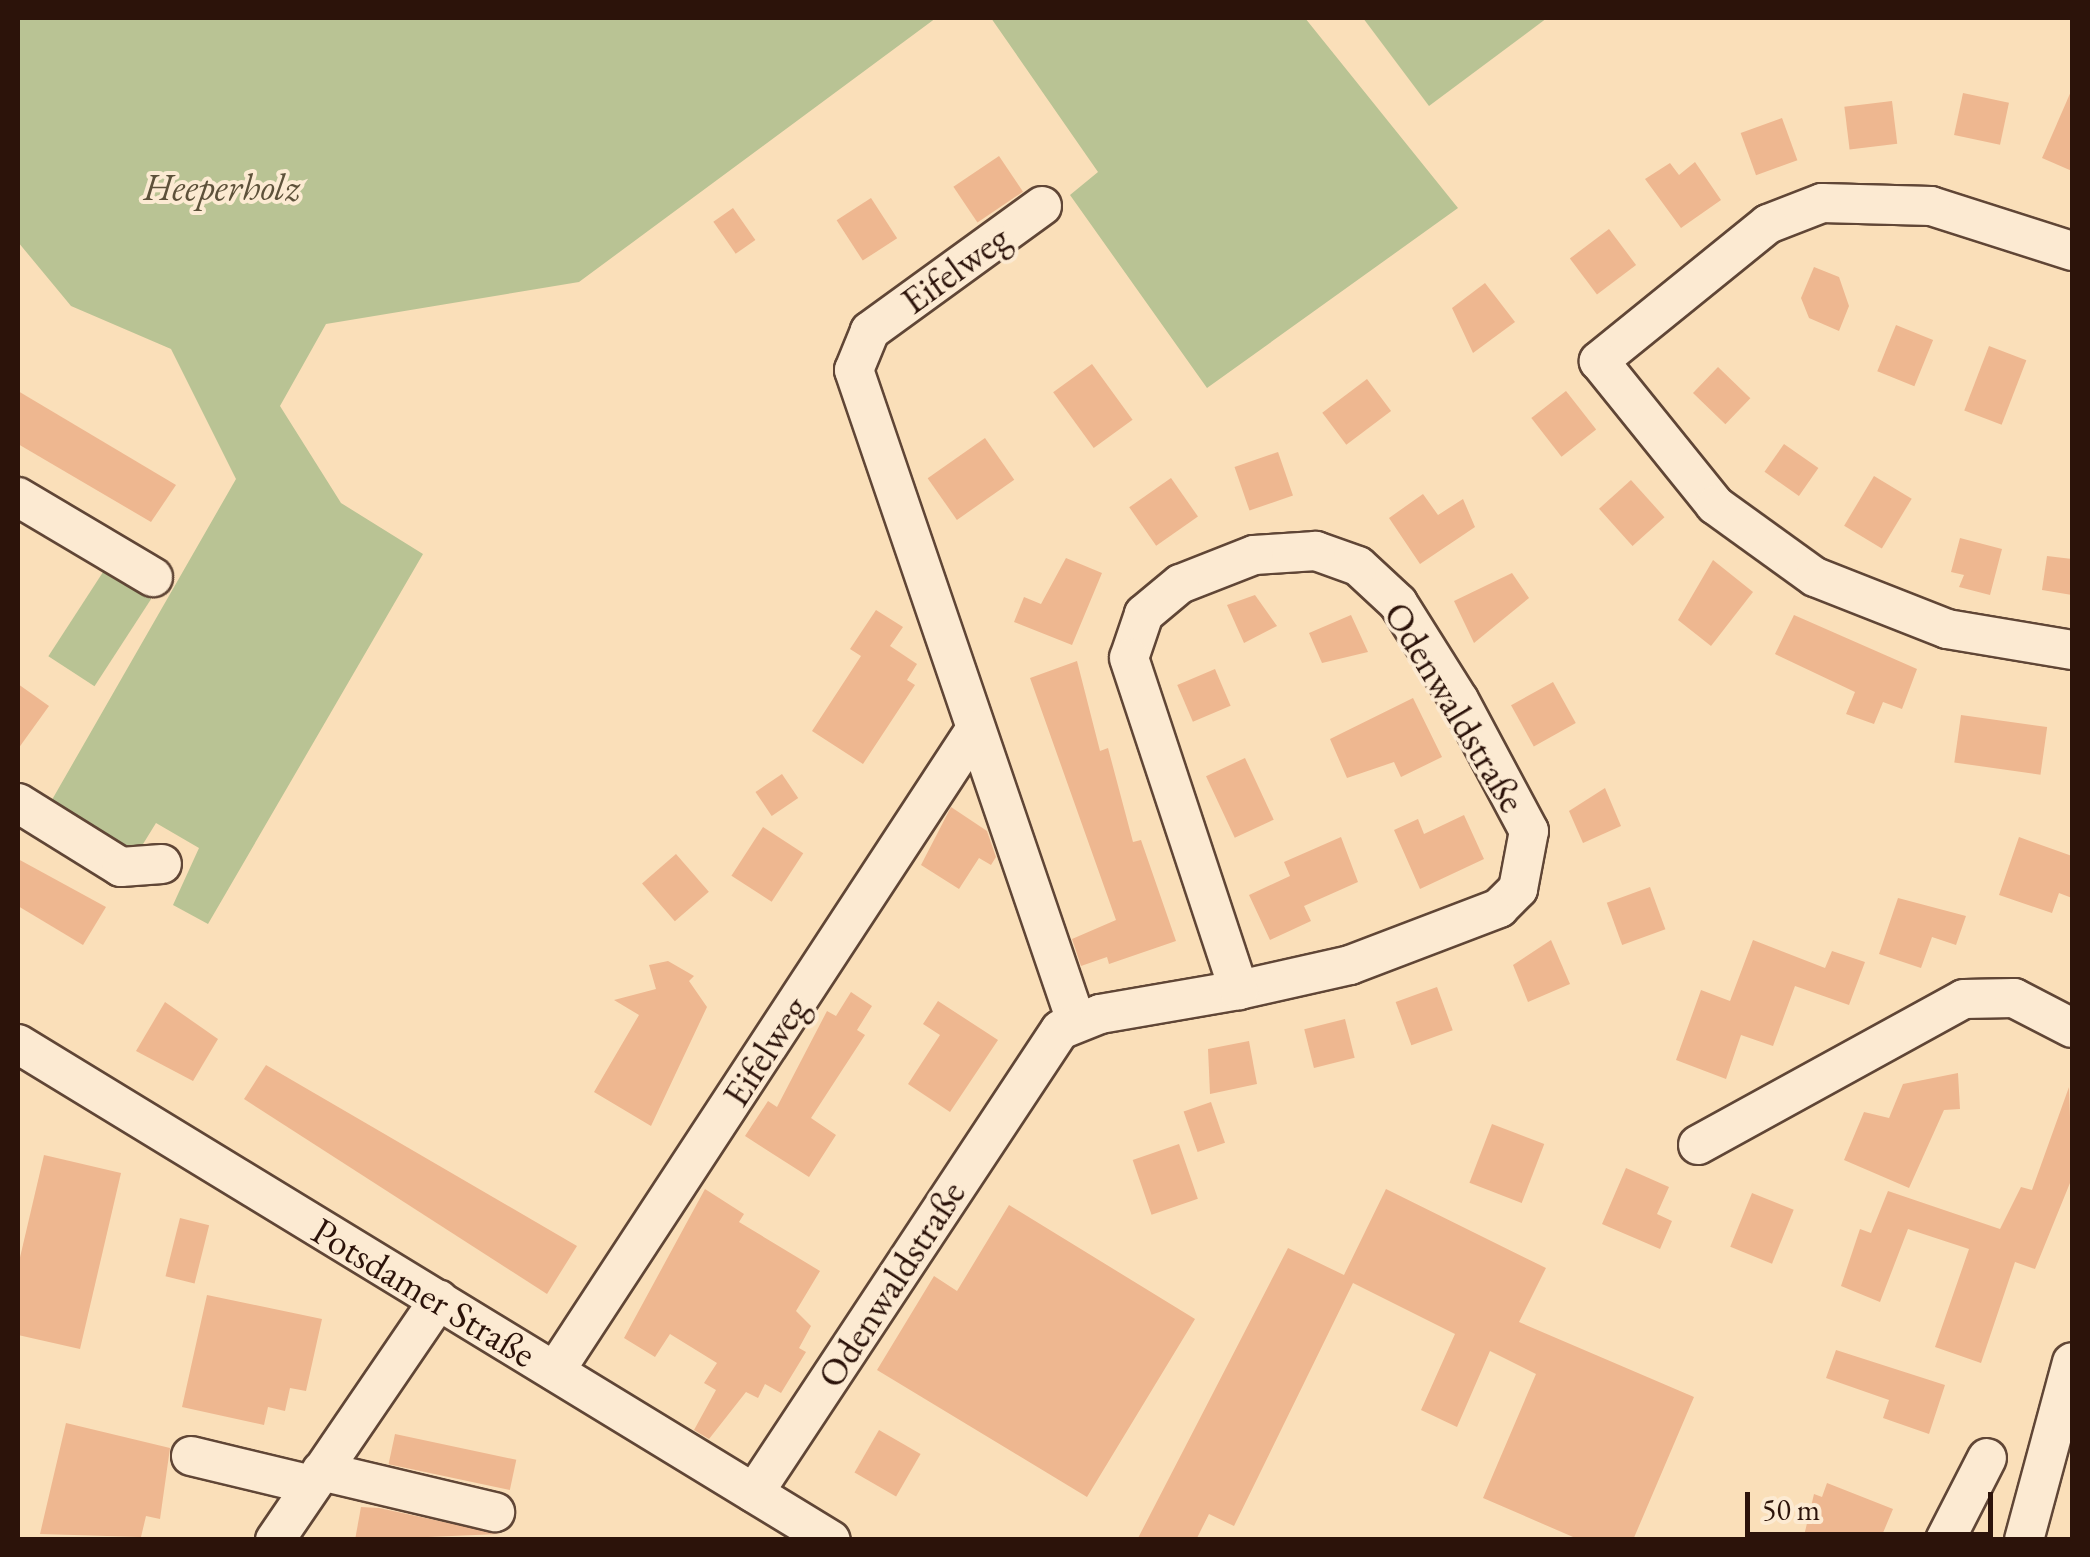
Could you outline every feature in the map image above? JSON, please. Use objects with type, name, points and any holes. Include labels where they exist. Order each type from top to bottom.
[{"type":"street","points":[[2072,252],[1931,206],[1822,204],[1768,224],[1599,361],[1715,504],[1815,577],[1947,629],[2072,650]]},
{"type":"street","name":"Eifelweg","points":[[1042,206],[870,332],[855,360],[974,730],[1076,1021]]},
{"type":"street","points":[[18,497],[153,576]]},
{"type":"street","name":"Odenwaldstraße","points":[[754,1493],[1053,1037],[1076,1021],[1239,990],[1350,964],[1498,908],[1518,888],[1532,848],[1459,700],[1398,603],[1358,566],[1316,551],[1254,555],[1180,584],[1144,614],[1129,658],[1239,990]]},
{"type":"street","name":"Eifelweg","points":[[555,1371],[974,730]]},
{"type":"street","points":[[18,803],[121,867],[162,864]]},
{"type":"street","points":[[1698,1145],[1964,998],[2014,998],[2072,1028]]},
{"type":"street","name":"Potsdamer Straße","points":[[18,1044],[831,1540]]},
{"type":"street","points":[[276,1539],[439,1300]]},
{"type":"street","points":[[2024,1540],[2072,1362]]},
{"type":"street","points":[[191,1456],[495,1512]]},
{"type":"street","points":[[1945,1540],[1987,1458]]},
{"type":"green space","name":"Heeperholz","points":[[18,18],[936,18],[579,282],[326,324],[280,406],[341,503],[423,554],[208,924],[173,905],[199,848],[156,823],[135,857],[49,805],[236,479],[171,349],[71,306],[18,242]]},
{"type":"green space","points":[[991,18],[1305,18],[1458,208],[1207,388],[1070,195],[1098,172]]},
{"type":"green space","points":[[1363,18],[1547,18],[1429,106]]},
{"type":"green space","points":[[105,569],[151,599],[94,686],[48,656]]},
{"type":"building","points":[[2072,89],[2072,171],[2042,158]]},
{"type":"building","points":[[1963,93],[2009,103],[2000,145],[1954,135]]},
{"type":"building","points":[[1892,101],[1897,144],[1850,150],[1844,107]]},
{"type":"building","points":[[1782,118],[1797,160],[1756,175],[1741,133]]},
{"type":"building","points":[[999,156],[1023,192],[977,222],[953,187]]},
{"type":"building","points":[[1695,162],[1721,200],[1681,228],[1645,179],[1670,163],[1679,175]]},
{"type":"building","points":[[871,198],[897,238],[863,261],[837,220]]},
{"type":"building","points":[[733,208],[755,240],[736,254],[713,222]]},
{"type":"building","points":[[1609,229],[1636,265],[1597,294],[1570,258]]},
{"type":"building","points":[[1814,267],[1839,277],[1849,306],[1839,331],[1809,318],[1801,298]]},
{"type":"building","points":[[1485,283],[1515,322],[1473,353],[1452,308]]},
{"type":"building","points":[[1896,325],[1933,340],[1914,386],[1877,371]]},
{"type":"building","points":[[1989,346],[2026,360],[2002,425],[1964,410]]},
{"type":"building","points":[[1092,364],[1133,420],[1094,448],[1053,392]]},
{"type":"building","points":[[1718,367],[1750,398],[1725,424],[1693,393]]},
{"type":"building","points":[[1367,379],[1391,411],[1346,445],[1322,413]]},
{"type":"building","points":[[18,391],[176,485],[151,522],[18,444]]},
{"type":"building","points":[[1566,391],[1596,430],[1561,457],[1531,418]]},
{"type":"building","points":[[985,438],[1014,480],[957,520],[928,478]]},
{"type":"building","points":[[1784,444],[1818,468],[1799,496],[1764,472]]},
{"type":"building","points":[[1278,452],[1293,495],[1249,510],[1235,467]]},
{"type":"building","points":[[1874,476],[1912,499],[1882,548],[1844,526]]},
{"type":"building","points":[[1171,478],[1198,517],[1156,546],[1129,507]]},
{"type":"building","points":[[1631,480],[1664,517],[1633,546],[1599,509]]},
{"type":"building","points":[[1423,494],[1438,515],[1463,499],[1475,527],[1420,564],[1389,518]]},
{"type":"building","points":[[1960,538],[2002,549],[1990,595],[1959,587],[1964,575],[1951,572]]},
{"type":"building","points":[[2047,556],[2072,559],[2072,595],[2042,590]]},
{"type":"building","points":[[1066,558],[1102,573],[1072,645],[1014,622],[1024,597],[1041,604]]},
{"type":"building","points":[[1713,560],[1753,592],[1711,646],[1678,620]]},
{"type":"building","points":[[1512,573],[1529,598],[1474,643],[1454,601]]},
{"type":"building","points":[[1255,595],[1277,626],[1244,643],[1227,605]]},
{"type":"building","points":[[876,610],[903,627],[890,646],[917,664],[907,680],[915,685],[863,764],[812,731],[861,656],[850,649]]},
{"type":"building","points":[[1351,615],[1368,652],[1322,663],[1309,633]]},
{"type":"building","points":[[1794,615],[1917,669],[1902,709],[1883,702],[1874,724],[1846,714],[1855,692],[1775,654]]},
{"type":"building","points":[[1077,661],[1100,751],[1108,748],[1133,842],[1141,840],[1176,941],[1109,964],[1107,957],[1081,966],[1072,939],[1116,920],[1030,678]]},
{"type":"building","points":[[1215,669],[1231,706],[1193,722],[1177,685]]},
{"type":"building","points":[[1553,682],[1576,723],[1534,746],[1511,705]]},
{"type":"building","points":[[18,684],[49,706],[18,749]]},
{"type":"building","points":[[1413,698],[1442,757],[1401,777],[1394,762],[1347,778],[1330,739]]},
{"type":"building","points":[[1961,715],[2047,727],[2040,775],[1954,763]]},
{"type":"building","points":[[1245,758],[1274,820],[1235,838],[1206,776]]},
{"type":"building","points":[[782,774],[798,798],[772,816],[755,792]]},
{"type":"building","points":[[1605,788],[1621,826],[1583,843],[1569,811]]},
{"type":"building","points":[[951,807],[987,831],[996,857],[991,865],[979,858],[959,889],[921,865]]},
{"type":"building","points":[[1464,815],[1484,859],[1420,889],[1394,830],[1418,819],[1424,834]]},
{"type":"building","points":[[763,827],[803,853],[772,902],[731,876]]},
{"type":"building","points":[[1341,837],[1358,882],[1304,906],[1311,921],[1270,940],[1249,895],[1290,876],[1284,862]]},
{"type":"building","points":[[2019,837],[2072,856],[2072,898],[2059,893],[2052,913],[1999,895]]},
{"type":"building","points":[[676,854],[709,892],[675,921],[642,884]]},
{"type":"building","points":[[18,859],[106,907],[83,945],[18,906]]},
{"type":"building","points":[[1650,887],[1665,929],[1622,945],[1607,903]]},
{"type":"building","points":[[1898,898],[1966,916],[1956,945],[1932,937],[1921,968],[1879,954]]},
{"type":"building","points":[[1551,940],[1570,984],[1528,1002],[1513,965]]},
{"type":"building","points":[[1753,940],[1825,968],[1832,951],[1865,962],[1849,1005],[1795,986],[1773,1046],[1741,1035],[1726,1079],[1676,1060],[1701,990],[1730,1001]]},
{"type":"building","points":[[668,961],[694,976],[689,981],[707,1007],[651,1126],[594,1092],[639,1015],[614,1000],[656,989],[649,965]]},
{"type":"building","points":[[1437,987],[1453,1030],[1411,1045],[1396,1002]]},
{"type":"building","points":[[851,992],[872,1006],[857,1030],[865,1035],[811,1118],[836,1135],[809,1177],[745,1136],[768,1101],[777,1107],[827,1011],[836,1016]]},
{"type":"building","points":[[938,1001],[998,1040],[950,1112],[908,1084],[940,1035],[923,1024]]},
{"type":"building","points":[[165,1002],[218,1039],[193,1081],[136,1051]]},
{"type":"building","points":[[1345,1019],[1355,1058],[1314,1068],[1304,1029]]},
{"type":"building","points":[[1249,1041],[1257,1084],[1210,1094],[1208,1049]]},
{"type":"building","points":[[266,1065],[577,1246],[547,1294],[244,1099]]},
{"type":"building","points":[[1958,1073],[1960,1109],[1944,1110],[1909,1188],[1844,1160],[1864,1112],[1889,1118],[1903,1084]]},
{"type":"building","points":[[2069,1087],[2072,1178],[2035,1269],[2015,1262],[1981,1363],[1935,1347],[1969,1249],[1908,1229],[1880,1302],[1841,1286],[1860,1229],[1871,1233],[1888,1191],[2000,1229],[2021,1187],[2032,1190]]},
{"type":"building","points":[[1211,1102],[1225,1143],[1198,1152],[1184,1111]]},
{"type":"building","points":[[1492,1124],[1544,1144],[1522,1203],[1469,1183]]},
{"type":"building","points":[[1179,1144],[1198,1199],[1152,1215],[1133,1160]]},
{"type":"building","points":[[44,1155],[121,1173],[80,1349],[18,1335],[18,1266]]},
{"type":"building","points":[[1626,1168],[1669,1187],[1657,1214],[1672,1221],[1660,1249],[1602,1224]]},
{"type":"building","points":[[705,1189],[744,1214],[739,1222],[820,1271],[796,1311],[811,1326],[799,1348],[806,1352],[781,1393],[765,1384],[758,1398],[746,1392],[709,1439],[694,1430],[716,1390],[704,1383],[717,1363],[670,1334],[655,1357],[624,1338]]},
{"type":"building","points":[[1386,1189],[1546,1268],[1519,1322],[1694,1397],[1633,1540],[1580,1540],[1483,1498],[1536,1374],[1490,1351],[1457,1427],[1421,1410],[1455,1334],[1353,1283],[1234,1526],[1209,1514],[1196,1540],[1137,1540],[1288,1248],[1344,1275]]},
{"type":"building","points":[[1752,1193],[1794,1210],[1772,1264],[1730,1247]]},
{"type":"building","points":[[1009,1205],[1195,1319],[1087,1497],[877,1370],[934,1276],[957,1291]]},
{"type":"building","points":[[180,1218],[209,1225],[195,1283],[165,1276]]},
{"type":"building","points":[[207,1295],[322,1319],[306,1391],[290,1388],[285,1411],[268,1407],[264,1425],[182,1407]]},
{"type":"building","points":[[1836,1350],[1945,1385],[1929,1434],[1883,1418],[1889,1400],[1826,1378]]},
{"type":"building","points":[[66,1423],[170,1448],[160,1519],[146,1516],[141,1537],[40,1534]]},
{"type":"building","points":[[879,1430],[921,1454],[896,1496],[854,1472]]},
{"type":"building","points":[[395,1434],[516,1460],[510,1490],[389,1464]]},
{"type":"building","points":[[1827,1483],[1893,1509],[1880,1540],[1803,1540],[1814,1494],[1822,1497]]},
{"type":"building","points":[[361,1507],[379,1508],[500,1534],[355,1540]]}]
